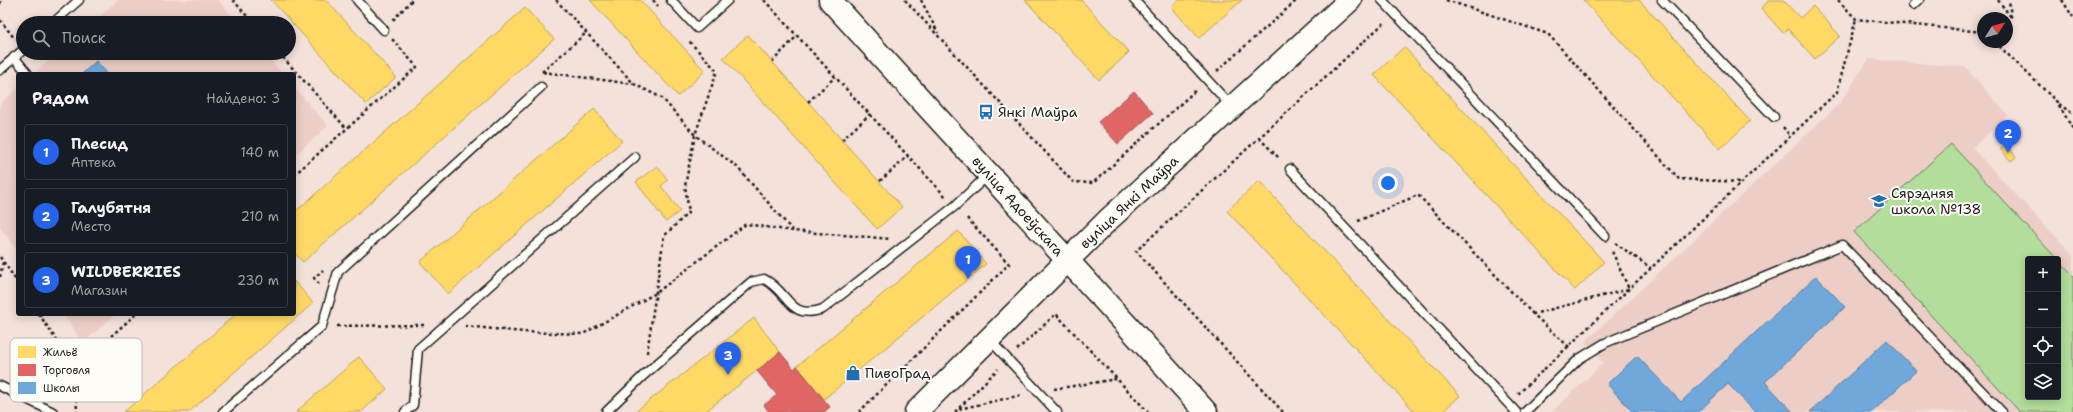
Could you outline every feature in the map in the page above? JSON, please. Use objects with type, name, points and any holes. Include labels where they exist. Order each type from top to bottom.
[{"type":"street","name":"вуліца Адоеўскага","points":[[830,0],[1206,412]]},
{"type":"street","name":"вуліца Янкі Маўра","points":[[916,412],[1108,220],[1350,0]]},
{"type":"lane","points":[[61,16],[79,0]]},
{"type":"lane","points":[[357,0],[384,30]]},
{"type":"lane","points":[[671,0],[697,28],[728,0]]},
{"type":"lane","points":[[1134,0],[1232,108]]},
{"type":"lane","points":[[1382,0],[1605,236]]},
{"type":"lane","points":[[1662,0],[1774,117]]},
{"type":"lane","points":[[0,70],[16,54]]},
{"type":"lane","points":[[16,60],[26,72]]},
{"type":"lane","points":[[223,412],[322,326],[338,272],[541,87]]},
{"type":"lane","points":[[405,412],[413,405],[418,349],[635,157]]},
{"type":"lane","points":[[1290,170],[1516,412]]},
{"type":"lane","points":[[606,412],[644,375],[752,282],[764,279],[774,284],[796,310],[810,313],[823,309],[913,240],[955,206],[989,175]]},
{"type":"lane","points":[[1525,412],[1580,359],[1605,343],[1842,245],[2002,412]]},
{"type":"lane","points":[[988,339],[1057,412]]},
{"type":"lane","points":[[0,386],[10,391]]},
{"type":"lane","points":[[33,402],[53,412]]},
{"type":"path","points":[[0,4],[1,0]]},
{"type":"path","points":[[233,0],[247,16]]},
{"type":"path","points":[[296,174],[417,67],[384,30],[412,0]]},
{"type":"path","points":[[556,0],[634,84]]},
{"type":"path","points":[[653,0],[663,12]]},
{"type":"path","points":[[764,0],[1009,264],[859,412]]},
{"type":"path","points":[[905,0],[1073,182],[1093,183],[1297,0]]},
{"type":"path","points":[[921,0],[940,37]]},
{"type":"path","points":[[1446,0],[1548,34],[1679,178],[1742,182]]},
{"type":"path","points":[[1838,0],[1856,19],[1977,31]]},
{"type":"path","points":[[1998,0],[2007,12]]},
{"type":"path","points":[[2009,0],[2010,12]]},
{"type":"path","points":[[2062,0],[2073,16]]},
{"type":"path","points":[[1283,412],[1136,251],[1394,13]]},
{"type":"path","points":[[1507,404],[1838,92],[1856,19]]},
{"type":"path","points":[[0,20],[16,40]]},
{"type":"path","points":[[644,375],[664,236],[689,212],[685,186],[695,135],[717,71],[685,36]]},
{"type":"path","points":[[772,62],[798,36]]},
{"type":"path","points":[[2001,48],[2058,102],[2073,114]]},
{"type":"path","points":[[285,60],[347,129]]},
{"type":"path","points":[[543,72],[634,84],[662,98],[695,135],[737,167],[793,231]]},
{"type":"path","points":[[808,102],[835,77]]},
{"type":"path","points":[[2058,102],[2073,129]]},
{"type":"path","points":[[842,140],[870,114]]},
{"type":"path","points":[[1259,138],[1284,163]]},
{"type":"path","points":[[880,181],[908,156]]},
{"type":"path","points":[[1344,227],[1418,195],[1533,314],[1580,359]]},
{"type":"path","points":[[322,326],[446,324],[523,332],[583,334],[656,293],[746,224],[793,231],[913,240]]},
{"type":"path","points":[[1605,236],[1651,268]]},
{"type":"path","points":[[1605,236],[1629,289]]},
{"type":"path","points":[[0,257],[16,280]]},
{"type":"path","points":[[0,277],[3,262]]},
{"type":"path","points":[[1533,314],[1629,289]]},
{"type":"path","points":[[1056,314],[1148,412]]},
{"type":"path","points":[[39,316],[54,338]]},
{"type":"path","points":[[109,338],[134,316]]},
{"type":"path","points":[[77,402],[77,412]]},
{"type":"shaded area","points":[[118,0],[218,0],[232,16],[100,16]]},
{"type":"shaded area","name":"Сярэдняя школа №138","points":[[1869,59],[1965,67],[2008,115],[1972,148],[2073,255],[2073,412],[1552,412],[1603,363],[1585,342],[1840,103]]},
{"type":"shaded area","points":[[50,60],[270,60],[281,72],[36,72]]},
{"type":"shaded area","points":[[296,89],[328,126],[296,154]]},
{"type":"shaded area","points":[[16,90],[16,249],[0,227],[0,104]]},
{"type":"shaded area","points":[[64,316],[114,316],[89,338],[80,338]]},
{"type":"green space","points":[[1951,144],[2054,256],[2025,256],[2025,400],[2061,400],[2061,263],[2073,276],[2073,412],[2020,412],[1854,232]]},
{"type":"building: Жильё","points":[[271,0],[326,0],[396,77],[366,104],[296,27],[296,16],[286,16]]},
{"type":"building: Жильё","points":[[590,0],[640,0],[705,71],[678,96]]},
{"type":"building: Жильё","points":[[1025,0],[1081,0],[1129,52],[1099,80]]},
{"type":"building: Жильё","points":[[1179,0],[1242,0],[1199,38],[1171,7]]},
{"type":"building: Жильё","points":[[1583,0],[1639,0],[1750,121],[1720,149]]},
{"type":"building: Жильё","points":[[1770,0],[1783,0],[1800,18],[1813,6],[1840,36],[1815,59],[1788,29],[1783,33],[1761,8]]},
{"type":"building: Жильё","points":[[525,8],[554,39],[303,262],[296,255],[296,211]]},
{"type":"building: Жильё","points":[[748,35],[902,207],[877,229],[723,58]]},
{"type":"building: Жильё","points":[[1404,47],[1604,262],[1575,290],[1374,75]]},
{"type":"building: Жильё","points":[[594,109],[622,141],[448,294],[420,262]]},
{"type":"building: Жильё","points":[[2007,145],[2016,157],[2011,161],[2000,149]]},
{"type":"building: Жильё","points":[[657,166],[668,180],[661,186],[680,211],[666,222],[636,182]]},
{"type":"building: Жильё","points":[[1259,181],[1460,396],[1442,412],[1415,412],[1227,211]]},
{"type":"building: Жильё","points":[[958,231],[986,264],[824,399],[797,366]]},
{"type":"building: Жильё","points":[[296,283],[313,303],[189,412],[124,412],[135,402],[142,402],[142,396],[234,316],[296,316]]},
{"type":"building: Жильё","points":[[754,318],[780,352],[705,412],[635,412]]},
{"type":"building: Жильё","points":[[359,357],[387,389],[361,412],[296,412]]},
{"type":"building: Торговля","points":[[1134,91],[1153,113],[1118,144],[1098,122]]},
{"type":"building: Торговля","points":[[780,352],[794,369],[797,366],[830,407],[824,412],[769,412],[764,405],[777,395],[757,371]]},
{"type":"building: Школы","points":[[96,61],[106,72],[84,72]]},
{"type":"building: Школы","points":[[1816,276],[1845,307],[1765,382],[1793,412],[1755,412],[1728,384],[1698,412],[1633,412],[1607,384],[1637,356],[1681,402]]},
{"type":"building: Школы","points":[[1887,340],[1916,371],[1872,412],[1810,412]]},
{"type":"place","name":"Янкі Маўра","points":[[986,112]]},
{"type":"place","name":"Галубятня","points":[[2008,153]]},
{"type":"place","name":"Сярэдняя школа №138","points":[[1879,201]]},
{"type":"place","name":"Плесид","points":[[968,279]]},
{"type":"place","name":"ПивоГрад","points":[[853,373]]},
{"type":"place","name":"WILDBERRIES","points":[[728,375]]}]
